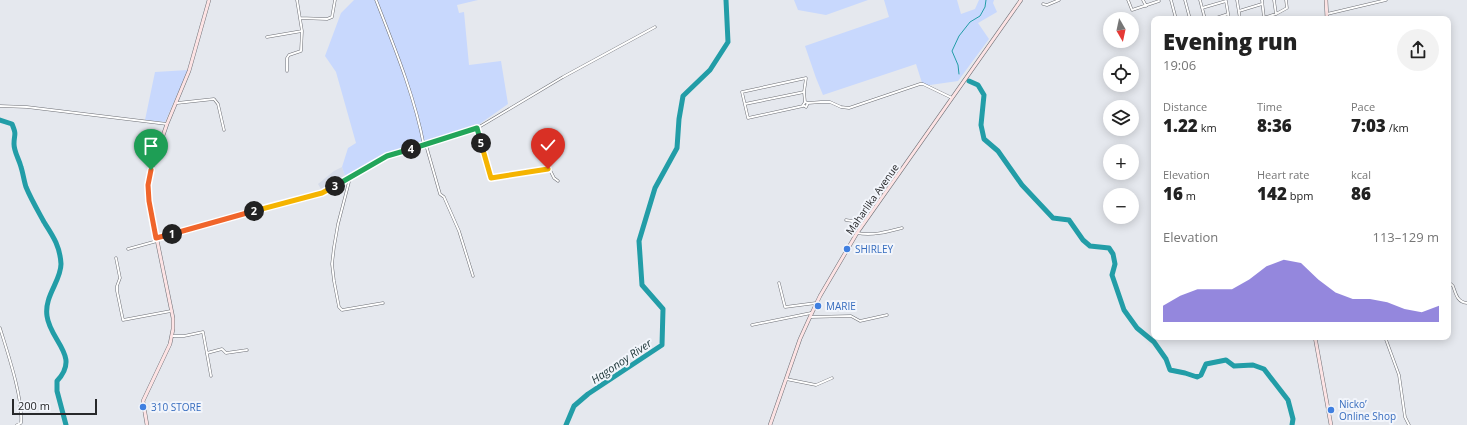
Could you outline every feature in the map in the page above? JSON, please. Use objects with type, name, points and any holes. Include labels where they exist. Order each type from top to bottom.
[{"type":"main road","points":[[147,425],[144,401],[172,336],[173,329],[171,311],[149,201],[148,185],[151,170],[167,124],[189,71],[209,0]]},
{"type":"main road","name":"Maharlika Avenue","points":[[770,425],[800,339],[817,303],[857,233],[1021,0]]},
{"type":"main road","points":[[1326,0],[1327,14]]},
{"type":"main road","points":[[1316,340],[1330,425]]},
{"type":"street","points":[[287,71],[287,58],[301,51],[302,31],[297,0]]},
{"type":"street","points":[[300,18],[330,18],[332,16],[335,0]]},
{"type":"street","points":[[376,0],[390,35],[420,124],[440,194],[444,198],[459,231],[473,276]]},
{"type":"street","points":[[1043,4],[1047,5],[1058,0]]},
{"type":"street","points":[[1128,0],[1132,10],[1159,1]]},
{"type":"street","points":[[1143,0],[1146,6]]},
{"type":"street","points":[[1171,0],[1175,16]]},
{"type":"street","points":[[1185,0],[1189,16]]},
{"type":"street","points":[[1200,0],[1204,16]]},
{"type":"street","points":[[1202,8],[1226,0],[1228,14],[1222,16]]},
{"type":"street","points":[[1237,0],[1240,16]]},
{"type":"street","points":[[1262,0],[1264,16]]},
{"type":"street","points":[[1274,0],[1276,14]]},
{"type":"street","points":[[1270,16],[1287,8],[1286,0]]},
{"type":"street","points":[[1327,14],[1386,0]]},
{"type":"street","points":[[1239,11],[1262,4]]},
{"type":"street","points":[[128,249],[157,239],[322,193],[387,156],[477,128],[563,77],[655,27]]},
{"type":"street","points":[[267,37],[302,31]]},
{"type":"street","points":[[803,106],[805,102],[804,92],[806,78],[742,92],[748,118],[803,106],[806,107],[808,103]]},
{"type":"street","points":[[805,102],[821,102],[850,108],[920,84],[923,84],[952,98]]},
{"type":"street","points":[[745,104],[804,92]]},
{"type":"street","points":[[176,103],[214,99],[218,104],[224,130]]},
{"type":"street","points":[[0,106],[27,107],[167,124]]},
{"type":"street","points":[[477,128],[491,178],[548,169],[558,181]]},
{"type":"street","points":[[350,178],[338,224],[332,264],[339,307],[342,310],[383,303]]},
{"type":"street","points":[[846,220],[864,223]]},
{"type":"street","points":[[857,233],[882,233],[902,228]]},
{"type":"street","points":[[116,258],[120,278],[117,291],[123,320],[171,311]]},
{"type":"street","points":[[779,283],[785,307],[817,303]]},
{"type":"street","points":[[1451,284],[1458,300],[1462,303],[1467,303]]},
{"type":"street","points":[[752,325],[812,313]]},
{"type":"street","points":[[810,318],[851,316],[860,321],[887,315]]},
{"type":"street","points":[[0,328],[19,398],[22,418],[21,424],[18,425]]},
{"type":"street","points":[[172,336],[184,336],[203,332],[211,376]]},
{"type":"street","points":[[1386,340],[1399,375],[1405,417],[1409,425]]},
{"type":"street","points":[[207,353],[222,348],[226,353],[247,350]]},
{"type":"street","points":[[786,379],[816,385],[832,378]]},
{"type":"shaded area","points":[[354,0],[478,0],[457,5],[459,13],[464,12],[469,65],[501,61],[508,104],[474,128],[387,154],[345,176],[342,167],[348,148],[356,143],[336,72],[325,56],[341,13]]},
{"type":"shaded area","points":[[794,0],[868,0],[826,15],[798,10]]},
{"type":"shaded area","points":[[884,0],[957,0],[961,14],[975,9],[979,0],[994,0],[993,3],[997,12],[978,23],[989,39],[958,81],[923,86],[916,64],[823,95],[805,46],[889,17]]},
{"type":"shaded area","points":[[188,70],[165,122],[145,120],[155,72]]},
{"type":"shaded area","points":[[342,167],[345,176],[321,189],[318,184],[334,171]]},
{"type":"waterway","name":"Hagonoy River","points":[[566,425],[574,406],[588,394],[662,345],[663,309],[642,285],[639,241],[655,188],[677,148],[679,119],[683,96],[710,70],[728,42],[726,0]]},
{"type":"waterway","points":[[959,74],[958,65],[952,51],[959,36],[970,22],[980,16],[985,7],[986,0]]},
{"type":"waterway","points":[[969,81],[978,85],[984,95],[981,125],[984,139],[998,151],[1022,185],[1053,218],[1069,220],[1083,240],[1090,246],[1109,248],[1113,254],[1115,264],[1112,275],[1124,310],[1137,328],[1151,340]]},
{"type":"waterway","points":[[0,120],[12,124],[15,133],[15,150],[26,187],[58,246],[61,264],[48,302],[47,316],[49,325],[65,356],[66,364],[64,372],[57,381],[57,391],[66,425]]},
{"type":"waterway","points":[[1152,340],[1166,359],[1170,370],[1197,377],[1201,375],[1206,364],[1226,360],[1234,366],[1253,365],[1264,369],[1288,400],[1293,419],[1292,425]]},
{"type":"place","name":"SHIRLEY","points":[[847,249]]},
{"type":"place","name":"MARIE","points":[[818,306]]},
{"type":"place","name":"310 STORE","points":[[143,407]]},
{"type":"place","name":"Nicko’ Online Shop","points":[[1331,410]]},
{"type":"route","points":[[151,170],[148,185],[149,201],[156,238],[322,193],[387,156],[477,128],[489,176],[491,178],[548,169]]}]
